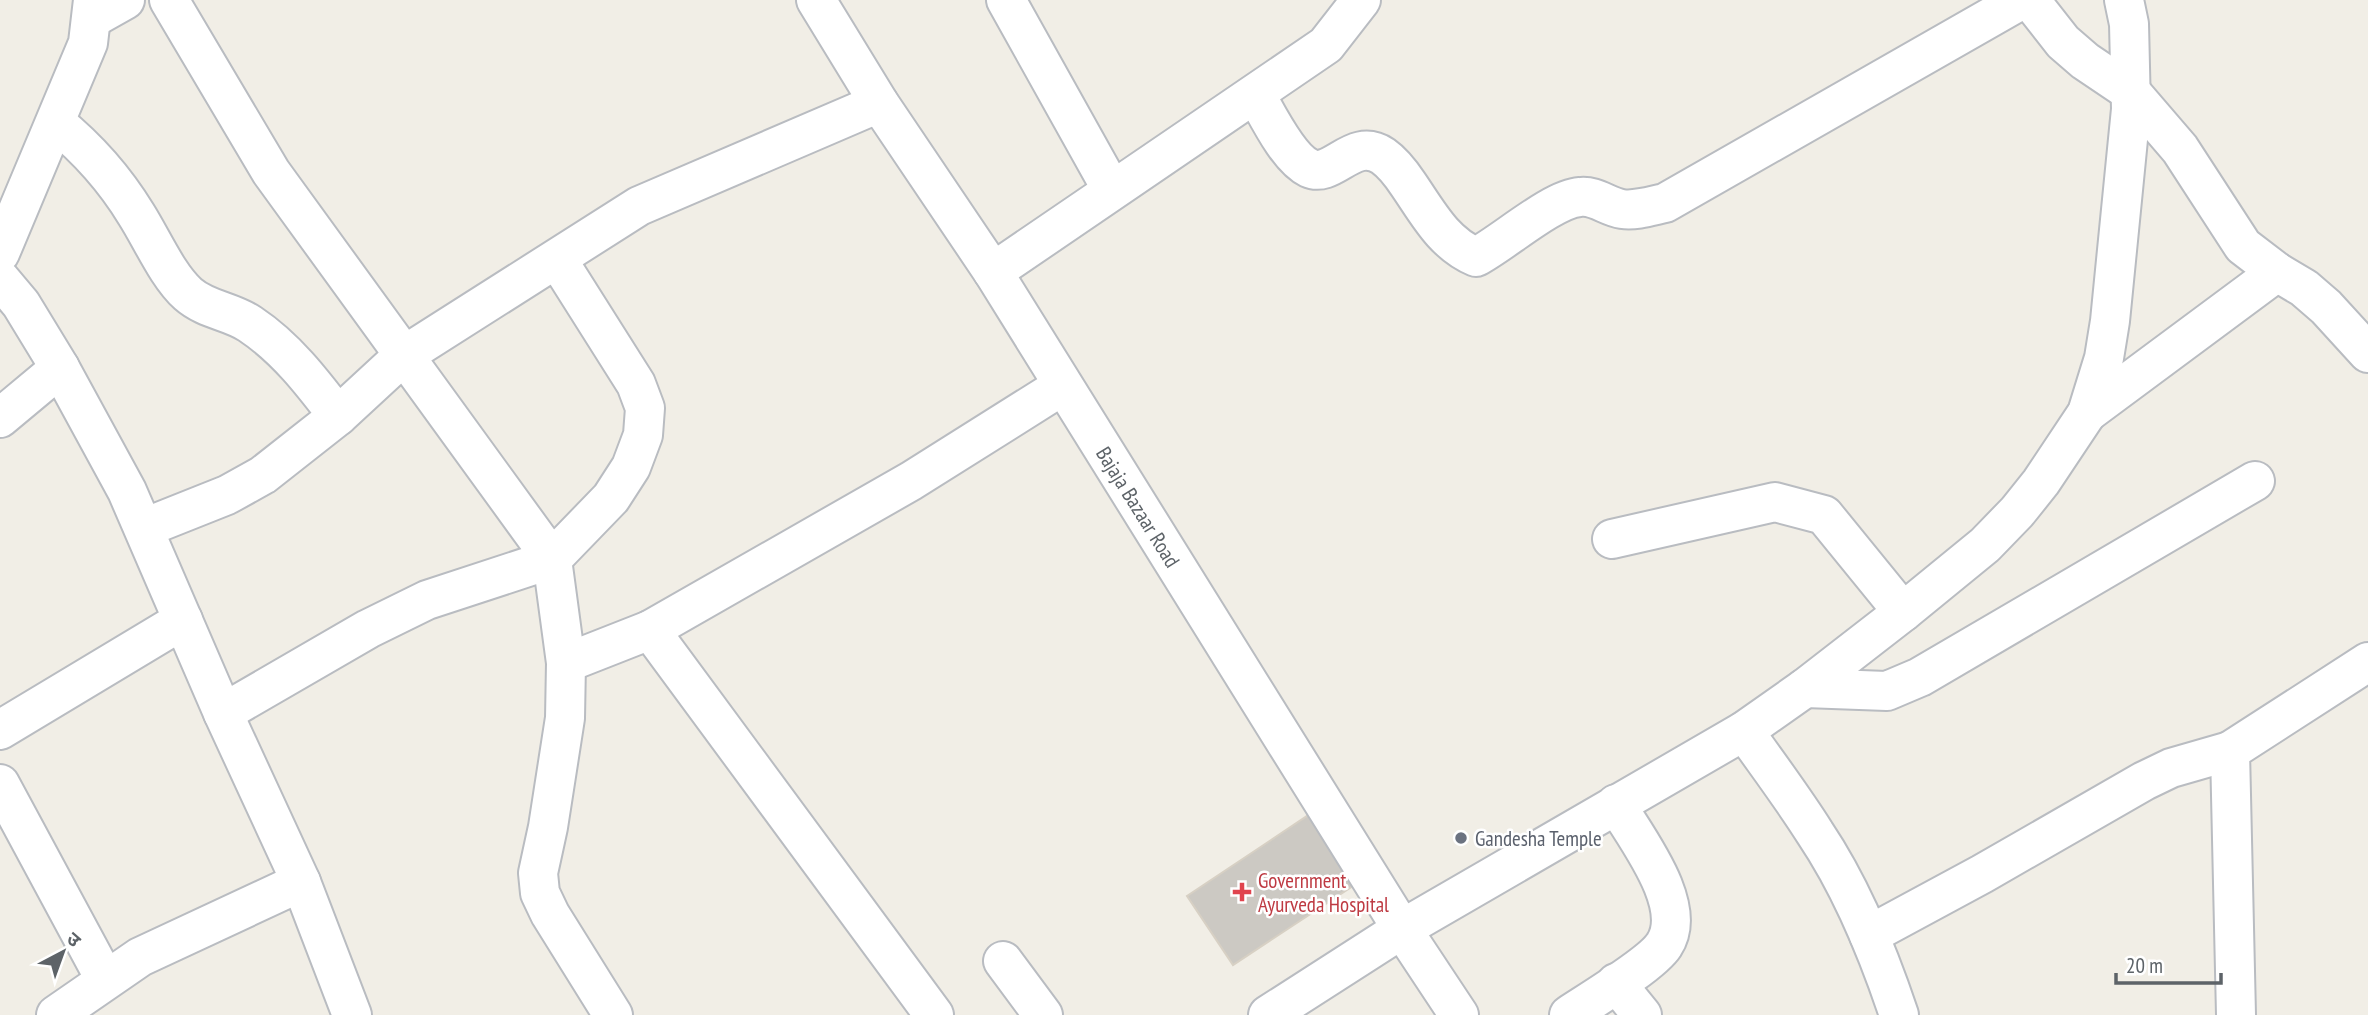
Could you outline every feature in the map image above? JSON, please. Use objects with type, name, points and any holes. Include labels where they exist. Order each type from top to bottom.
[{"type":"street","points":[[169,0],[271,172],[552,559],[566,663],[565,718],[562,750],[538,873],[540,893],[550,914],[613,1015]]},
{"type":"street","name":"Bajaja Bazaar Road","points":[[816,0],[879,103],[993,272],[1402,929],[1459,1015]]},
{"type":"street","points":[[1006,0],[1112,190]]},
{"type":"street","points":[[993,272],[1326,45],[1362,0]]},
{"type":"street","points":[[1256,95],[1291,152],[1310,169],[1325,170],[1349,154],[1366,150],[1383,155],[1401,173],[1444,237],[1460,251],[1476,257],[1533,219],[1580,197],[1621,209],[1665,203],[2021,0]]},
{"type":"street","points":[[2030,0],[2063,42],[2085,61],[2131,92],[2180,149],[2243,246],[2277,272],[2304,288],[2326,307],[2368,353]]},
{"type":"street","points":[[1268,1015],[1402,929],[1744,731],[1805,688],[1903,612],[1985,545],[2017,512],[2041,482],[2087,413],[2099,378],[2110,321],[2130,123],[2129,24],[2124,0]]},
{"type":"street","points":[[0,253],[104,6]]},
{"type":"street","points":[[144,528],[227,495],[263,475],[338,416],[403,356],[639,206],[879,103]]},
{"type":"street","points":[[56,123],[98,160],[135,212],[177,282],[190,296],[206,306],[248,322],[267,337],[292,359],[338,416]]},
{"type":"street","points":[[223,713],[368,629],[427,600],[552,559],[611,498],[631,467],[643,435],[645,408],[636,384],[557,259]]},
{"type":"street","points":[[2087,413],[2277,272]]},
{"type":"street","points":[[0,279],[21,304],[60,368],[144,528],[223,713],[302,882],[352,1015]]},
{"type":"street","points":[[0,418],[60,368]]},
{"type":"street","points":[[566,663],[650,630],[911,481],[1062,386]]},
{"type":"street","points":[[1805,688],[1887,691],[1920,677],[2255,481]]},
{"type":"street","points":[[1612,539],[1774,502],[1824,515],[1903,612]]},
{"type":"street","points":[[0,730],[183,620]]},
{"type":"street","points":[[650,630],[934,1015]]},
{"type":"street","points":[[1870,935],[2144,780],[2171,768],[2230,751],[2368,662]]},
{"type":"street","points":[[1744,731],[1816,834],[1870,935],[1899,1015]]},
{"type":"street","points":[[2230,751],[2235,1015]]},
{"type":"street","points":[[3,796],[105,979]]},
{"type":"street","points":[[1569,1015],[1664,946],[1672,928],[1671,909],[1663,885],[1616,804]]},
{"type":"street","points":[[56,1015],[140,957],[302,882]]},
{"type":"street","points":[[1003,961],[1043,1015]]},
{"type":"street","points":[[1616,983],[1642,1015]]},
{"type":"building","points":[[1310,814],[1356,884],[1233,965],[1187,896]]},
{"type":"place","name":"Gandesha Temple","points":[[1461,838]]},
{"type":"place","name":"Government Ayurveda Hospital","points":[[1242,892]]}]
